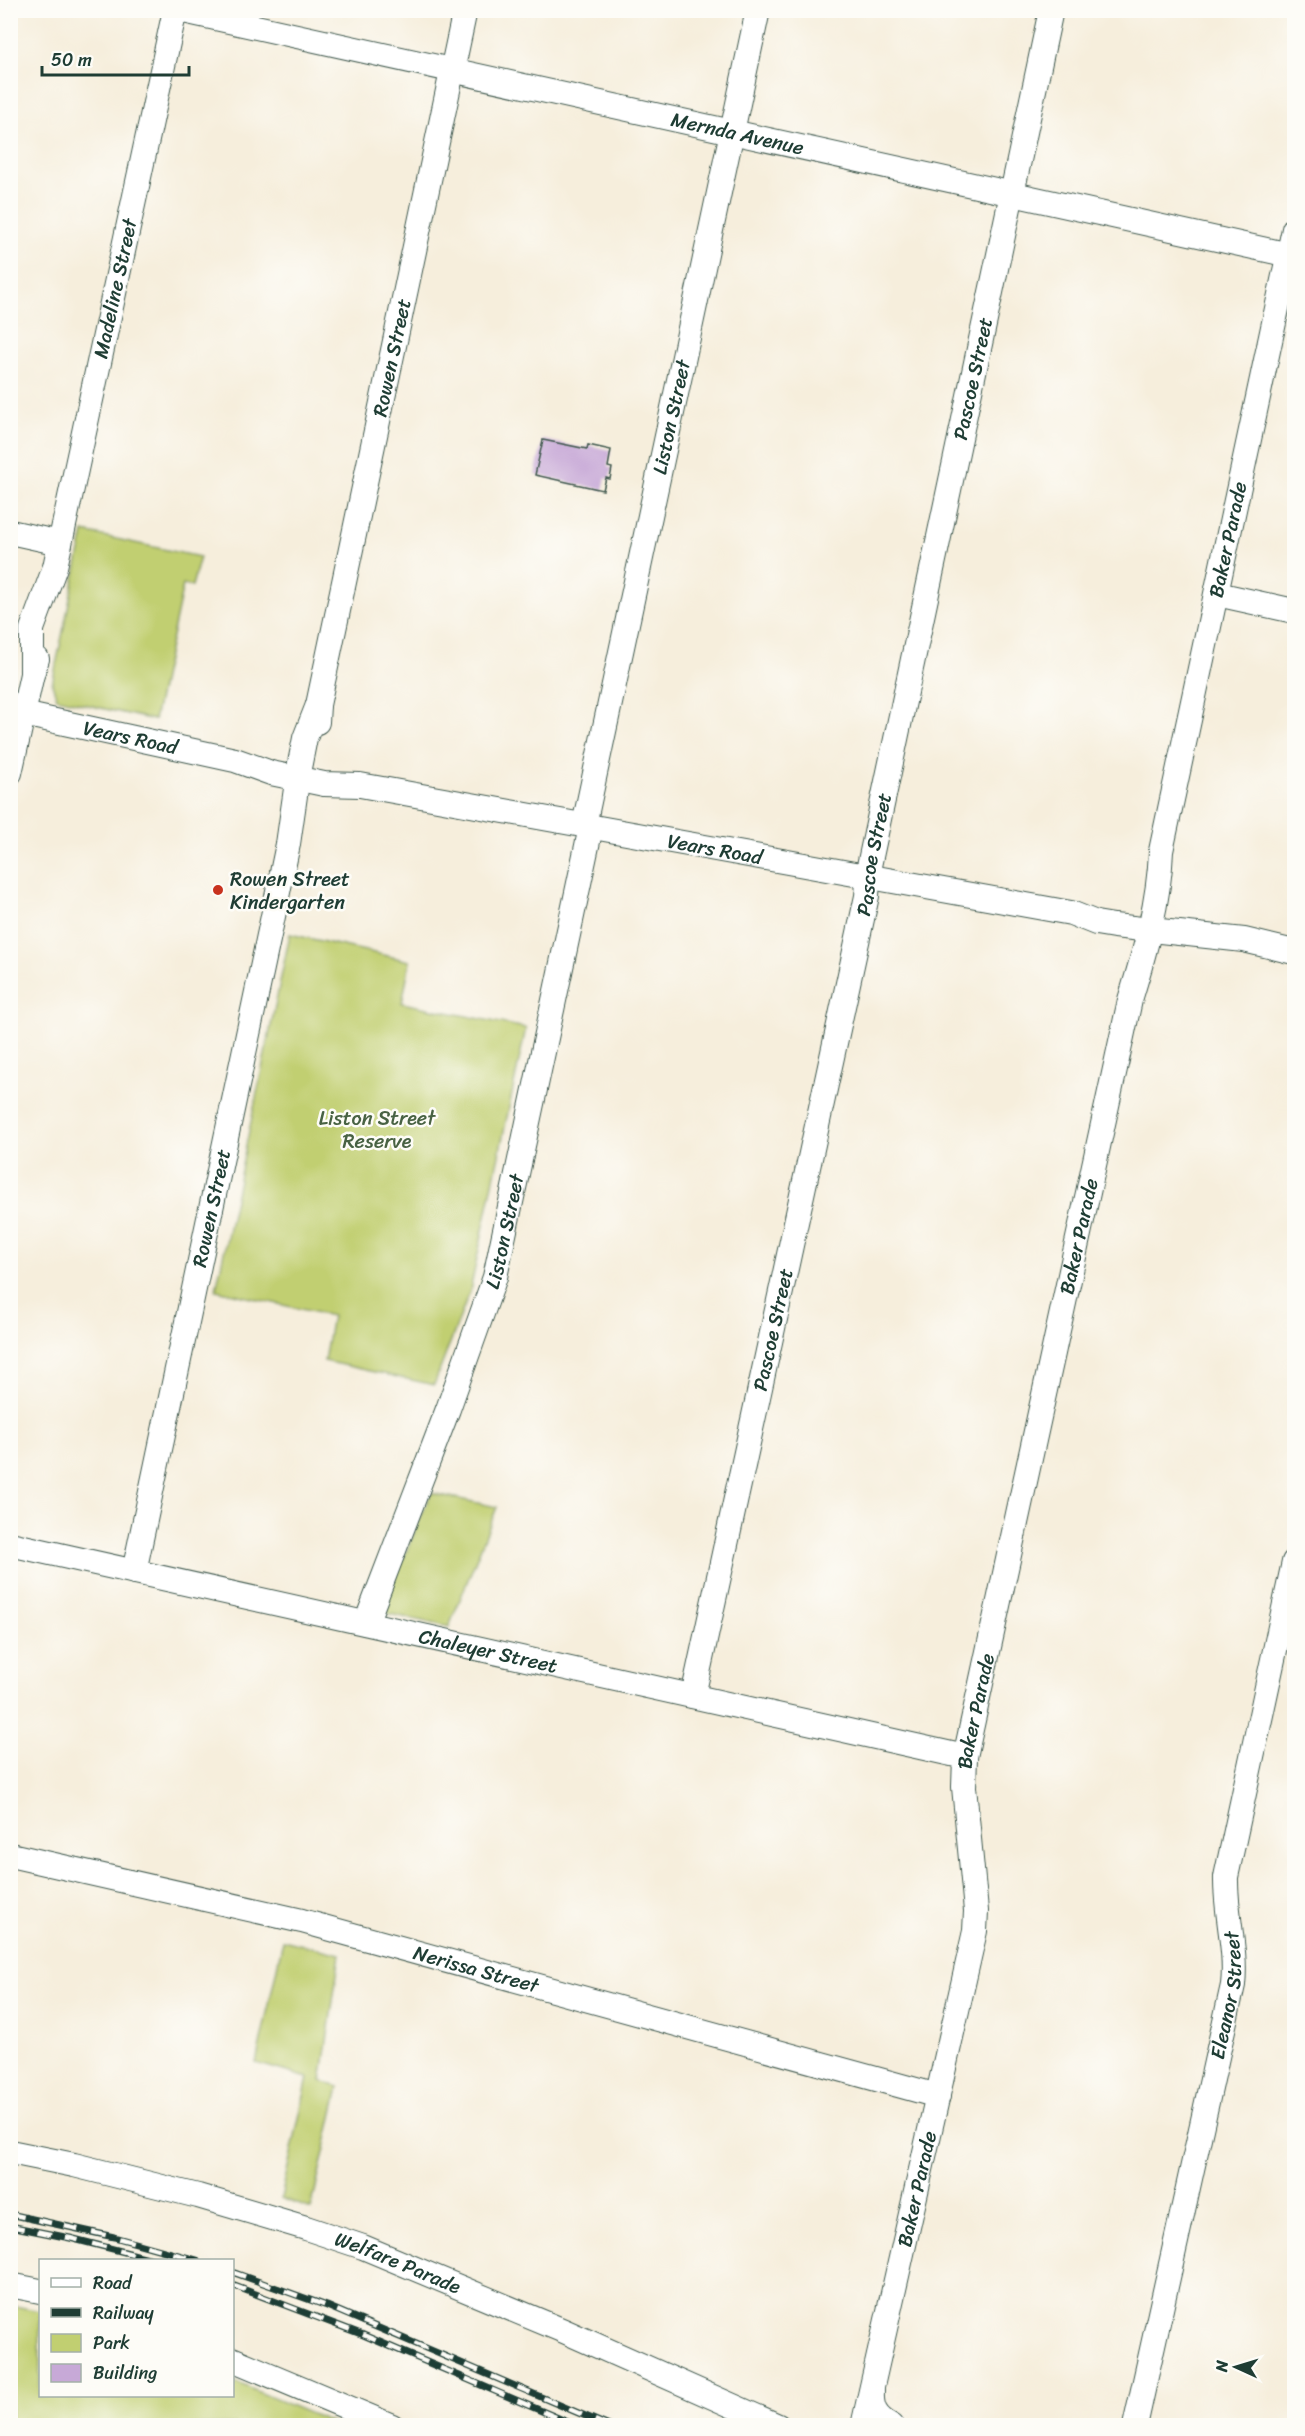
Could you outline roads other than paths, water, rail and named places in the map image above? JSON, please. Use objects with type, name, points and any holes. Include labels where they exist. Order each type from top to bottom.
[{"type":"street","name":"Mernda Avenue","points":[[177,10],[1292,255]]},
{"type":"street","name":"Madeline Street","points":[[10,773],[32,674],[33,629],[55,567],[177,10]]},
{"type":"street","name":"Rowen Street","points":[[134,1572],[288,844],[303,800],[305,738],[318,705],[465,10]]},
{"type":"street","name":"Liston Street","points":[[366,1623],[456,1389],[495,1277],[758,10]]},
{"type":"street","name":"Pascoe Street","points":[[693,1696],[867,896],[869,866],[1051,10]]},
{"type":"street","name":"Baker Parade","points":[[863,2426],[976,1923],[964,1787],[965,1757],[1130,1000],[1146,922],[1149,882],[1161,851],[1292,255],[1294,230]]},
{"type":"street","points":[[10,532],[60,543]]},
{"type":"street","points":[[1217,594],[1294,611]]},
{"type":"street","name":"Vears Road","points":[[23,714],[303,774],[328,773],[360,785],[1071,913],[1096,923],[1146,922],[1174,932],[1208,938],[1244,940],[1294,952]]},
{"type":"street","name":"Chaleyer Street","points":[[10,1544],[965,1757]]},
{"type":"street","name":"Eleanor Street","points":[[1135,2426],[1233,1985],[1234,1963],[1226,1898],[1226,1877],[1294,1562]]},
{"type":"street","name":"Nerissa Street","points":[[10,1855],[302,1921],[938,2096]]},
{"type":"street","name":"Welfare Parade","points":[[10,2152],[74,2165],[198,2196],[363,2247],[438,2277],[773,2423],[792,2426]]},
{"type":"street","points":[[10,2285],[39,2291]]},
{"type":"street","points":[[234,2360],[392,2426]]},
{"type":"street","points":[[872,2387],[874,2411],[881,2420],[892,2426]]},
{"type":"railway","points":[[10,2214],[114,2237],[193,2259]]},
{"type":"railway","points":[[10,2226],[70,2238],[152,2259]]},
{"type":"railway","points":[[234,2273],[327,2306],[609,2426]]},
{"type":"railway","points":[[234,2286],[361,2334],[577,2426]]},
{"type":"place","name":"Rowen Street Kindergarten","points":[[218,890]]},
{"type":"park label","name":"Liston Street Reserve","points":[[377,1130]]}]
